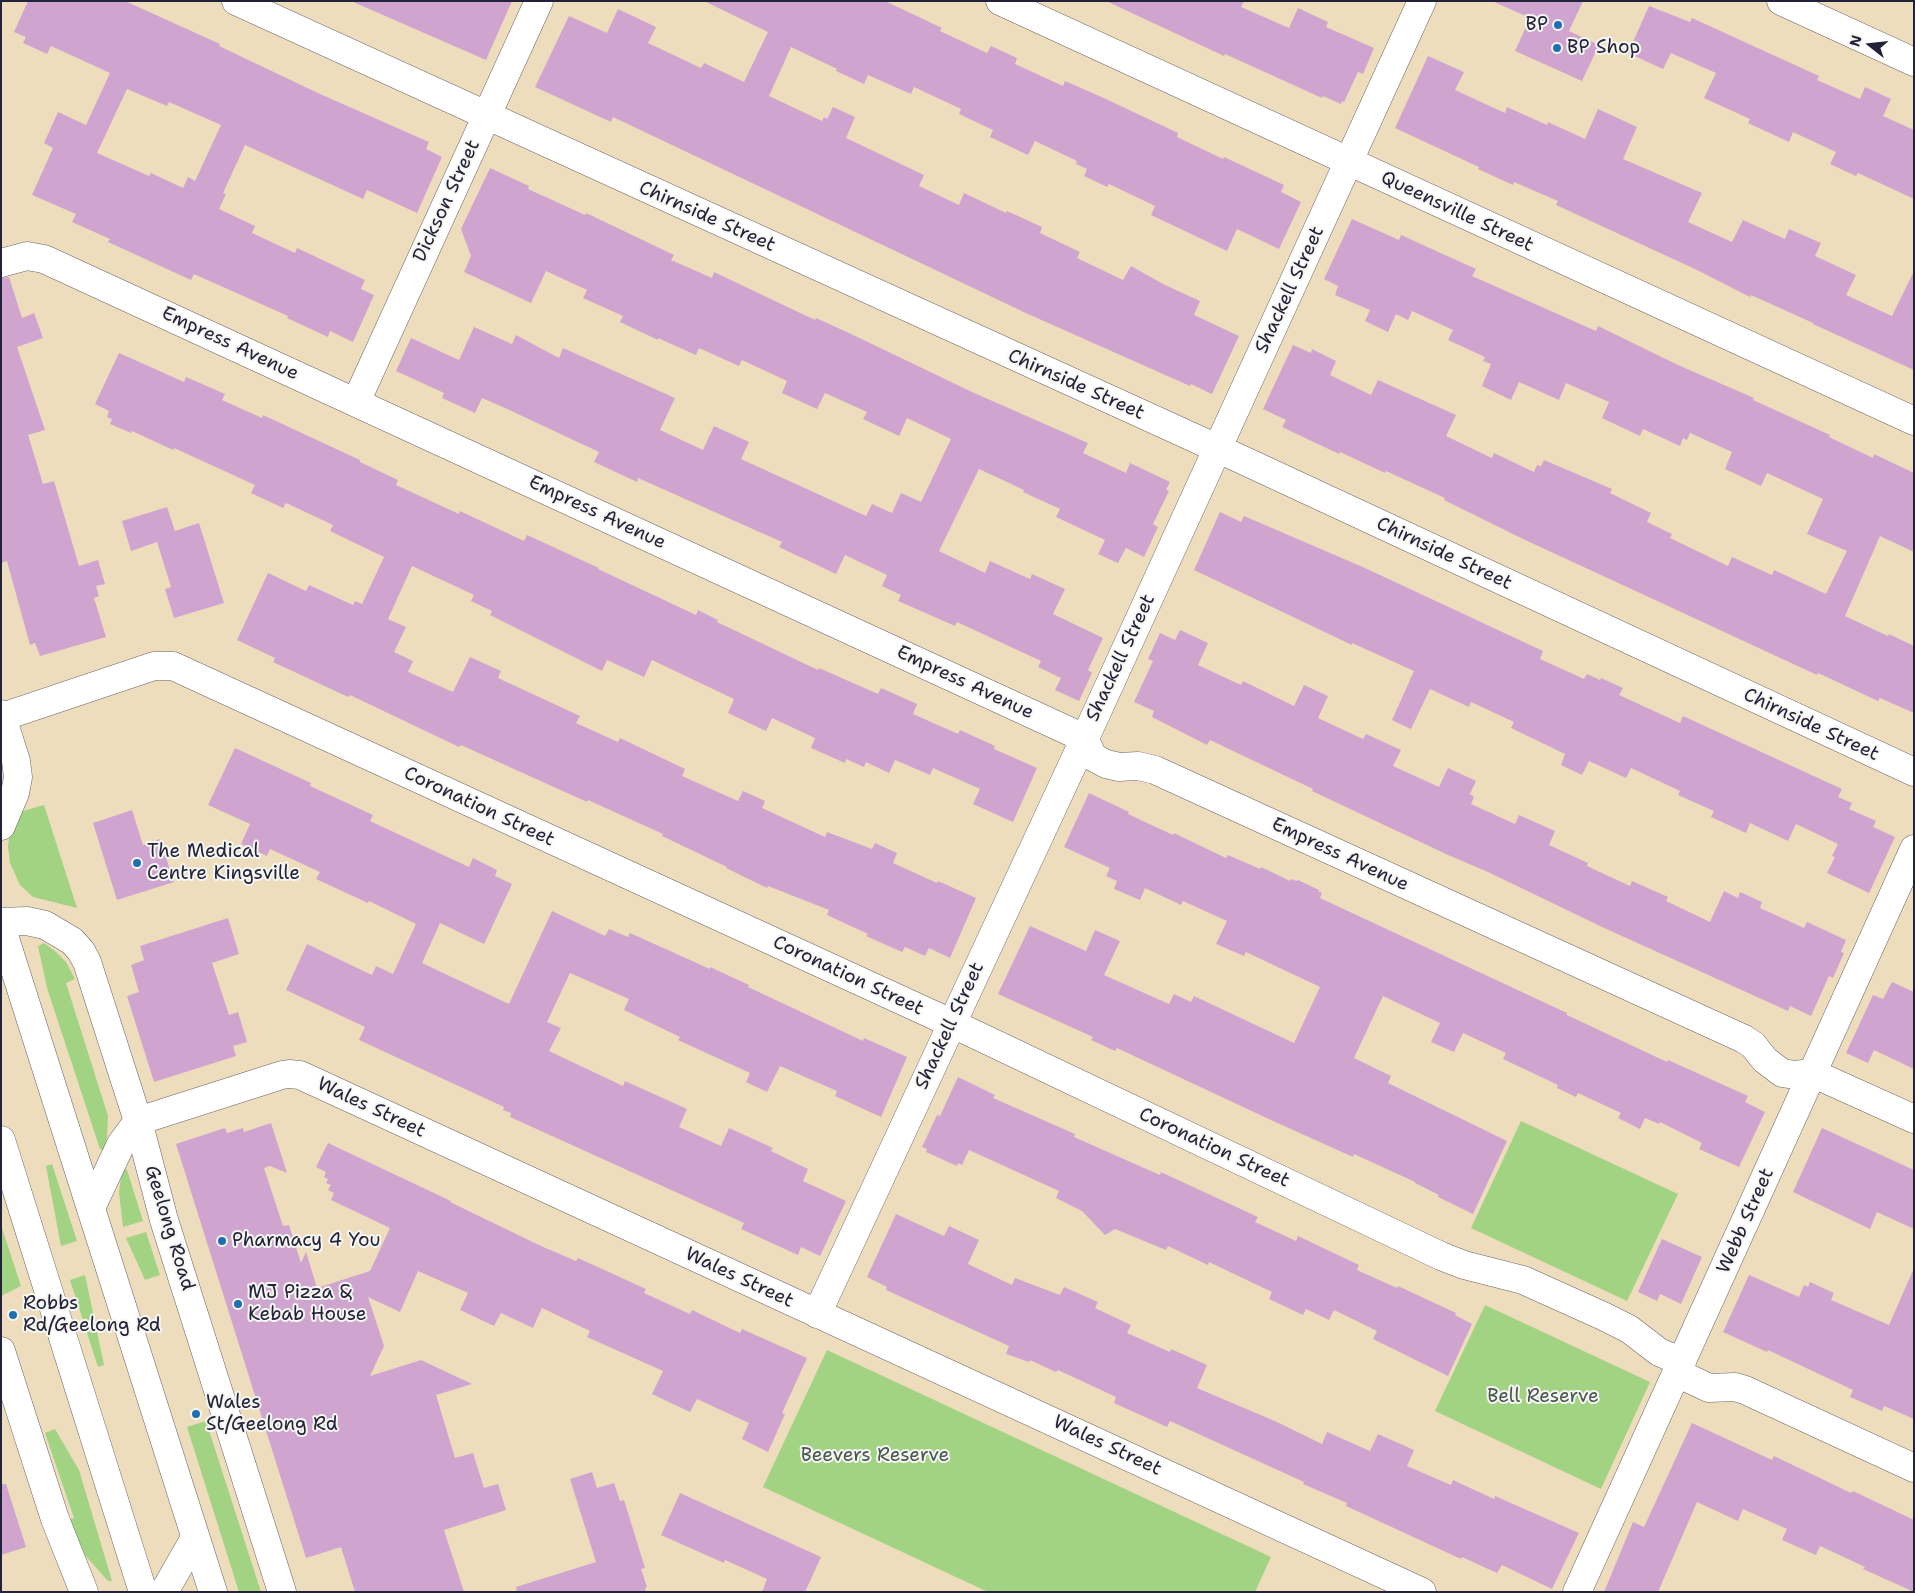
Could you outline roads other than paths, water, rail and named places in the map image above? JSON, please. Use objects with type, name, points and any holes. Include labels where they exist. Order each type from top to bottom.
[{"type":"main road","name":"Chirnside Street","points":[[236,1],[1217,449],[1914,772]]},
{"type":"main road","name":"Dickson Street","points":[[356,402],[539,1]]},
{"type":"main road","name":"Queensville Street","points":[[1000,1],[1914,421]]},
{"type":"main road","name":"Shackell Street","points":[[818,1314],[1422,1]]},
{"type":"main road","points":[[1781,1],[1914,62]]},
{"type":"main road","name":"Empress Avenue","points":[[1,264],[27,256],[44,259],[1084,738],[1093,757],[1106,764],[1119,767],[1141,766],[1154,770],[1744,1039],[1753,1045],[1765,1060],[1782,1073],[1795,1075],[1812,1073],[1914,1119]]},
{"type":"main road","name":"Coronation Street","points":[[2,715],[154,666],[173,666],[951,1023],[1441,1256],[1523,1280],[1603,1316],[1629,1329],[1709,1388],[1735,1387],[1745,1390],[1914,1468]]},
{"type":"main road","points":[[1,826],[15,793],[18,777],[16,761],[2,715]]},
{"type":"main road","name":"Webb Street","points":[[1577,1592],[1914,849]]},
{"type":"main road","name":"Geelong Road","points":[[213,1592],[1,924],[27,921],[40,923],[66,937],[81,951],[87,962],[138,1121],[164,1220],[282,1592]]},
{"type":"main road","name":"Wales Street","points":[[138,1121],[282,1075],[297,1074],[1422,1592]]},
{"type":"main road","points":[[92,1208],[121,1144],[138,1121]]},
{"type":"main road","points":[[1,1140],[142,1592]]},
{"type":"main road","points":[[1,1351],[55,1520],[85,1588]]},
{"type":"main road","points":[[164,1592],[195,1538]]},
{"type":"place","name":"BP","points":[[1558,25]]},
{"type":"place","name":"BP Shop","points":[[1557,48]]},
{"type":"place","name":"The Medical Centre Kingsville","points":[[137,863]]},
{"type":"place","name":"Pharmacy 4 You","points":[[222,1241]]},
{"type":"place","name":"MJ Pizza & Kebab House","points":[[238,1304]]},
{"type":"place","name":"Robbs Rd/Geelong Rd","points":[[13,1315]]},
{"type":"place","name":"Wales St/Geelong Rd","points":[[196,1414]]},
{"type":"park label","name":"Bell Reserve","points":[[1543,1397]]},
{"type":"park label","name":"Beevers Reserve","points":[[875,1456]]}]
